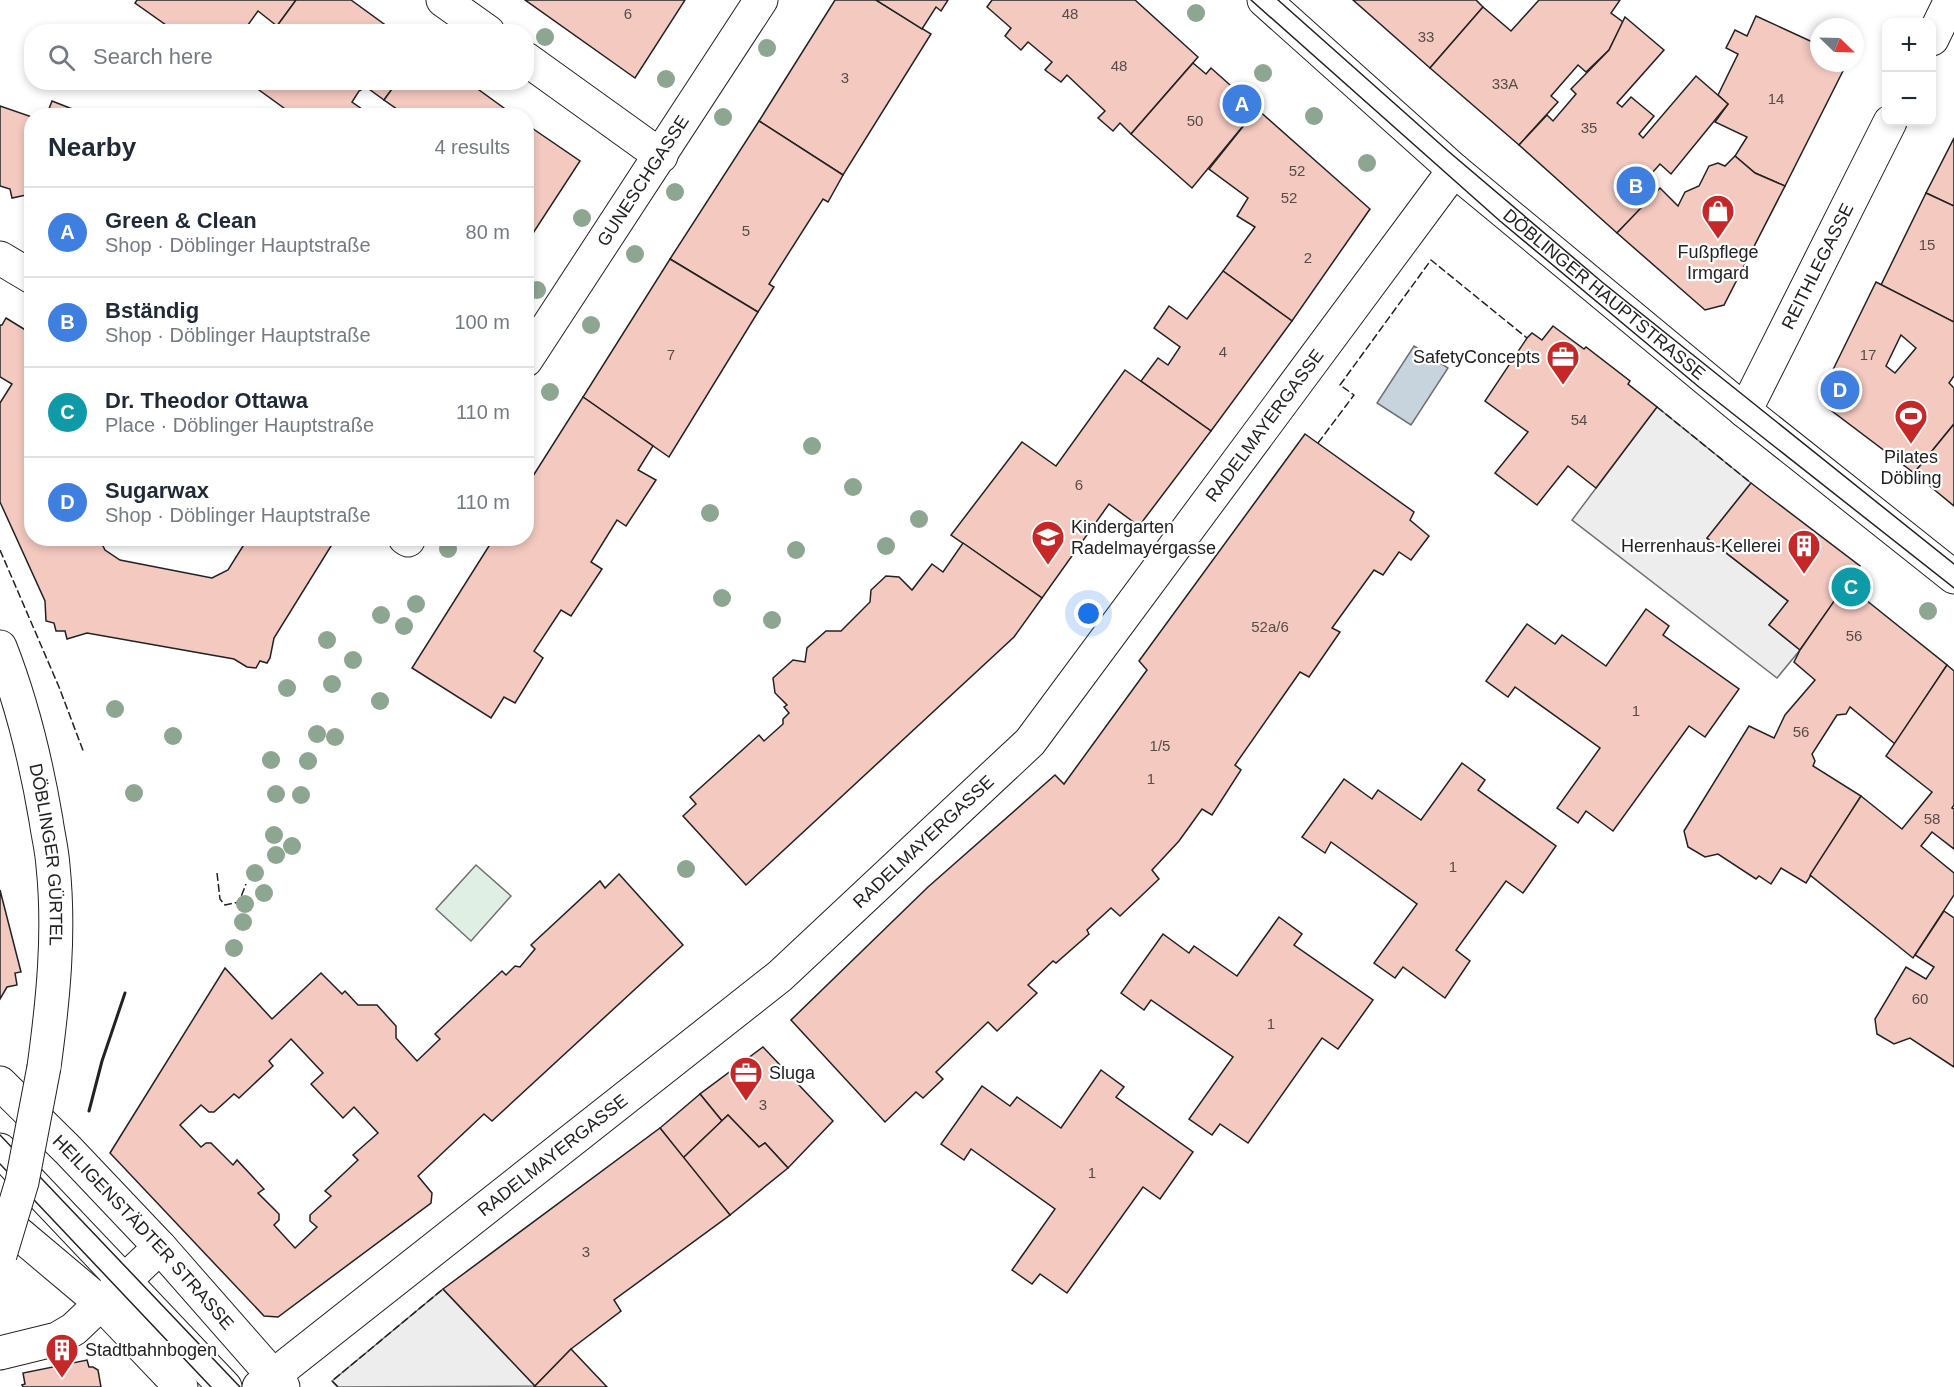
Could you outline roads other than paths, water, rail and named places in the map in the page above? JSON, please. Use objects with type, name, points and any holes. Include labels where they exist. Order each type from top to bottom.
[{"type":"street","points":[[444,0],[477,24]]},
{"type":"street","name":"GUNESCHGASSE","points":[[534,348],[761,0]]},
{"type":"street","name":"DÖBLINGER HAUPTSTRASSE","points":[[1264,0],[1454,170],[1745,411],[1954,577]]},
{"type":"street","points":[[1936,31],[1951,0]]},
{"type":"street","points":[[534,65],[661,156]]},
{"type":"street","name":"REITHLEGASSE","points":[[1745,411],[1888,126]]},
{"type":"street","name":"RADELMAYERGASSE","points":[[272,1383],[780,976],[1030,742],[1454,170]]},
{"type":"street","points":[[0,258],[24,272]]},
{"type":"street","name":"DÖBLINGER GÜRTEL","points":[[0,647],[27,727],[40,784],[53,865],[56,918],[54,976],[44,1067],[22,1182],[0,1255]]},
{"type":"street","name":"HEILIGENSTÄDTER STRASSE","points":[[0,1083],[68,1150],[160,1247],[272,1383]]},
{"type":"street","points":[[0,1150],[225,1387]]},
{"type":"street","points":[[0,1218],[101,1303],[181,1387]]},
{"type":"street","points":[[0,1353],[57,1339],[74,1329],[160,1247]]},
{"type":"tram line","points":[[1251,0],[1500,221],[1699,387],[1954,588]]},
{"type":"tram line","points":[[1278,0],[1448,151],[1602,282],[1954,564]]},
{"type":"tram line","points":[[0,1135],[240,1387]]},
{"type":"tram line","points":[[0,1164],[211,1387]]},
{"type":"place","name":"Green & Clean","points":[[1242,104]]},
{"type":"place","name":"Bständig","points":[[1636,186]]},
{"type":"place","name":"Fußpflege Irmgard","points":[[1718,240]]},
{"type":"place","name":"SafetyConcepts","points":[[1563,386]]},
{"type":"place","name":"Sugarwax","points":[[1840,390]]},
{"type":"place","name":"Pilates Döbling","points":[[1911,445]]},
{"type":"place","name":"Kindergarten Radelmayergasse","points":[[1048,566]]},
{"type":"place","name":"Herrenhaus-Kellerei","points":[[1804,575]]},
{"type":"place","name":"Dr. Theodor Ottawa","points":[[1851,587]]},
{"type":"place","name":"Sluga","points":[[746,1102]]},
{"type":"place","name":"Stadtbahnbogen","points":[[62,1379]]}]
